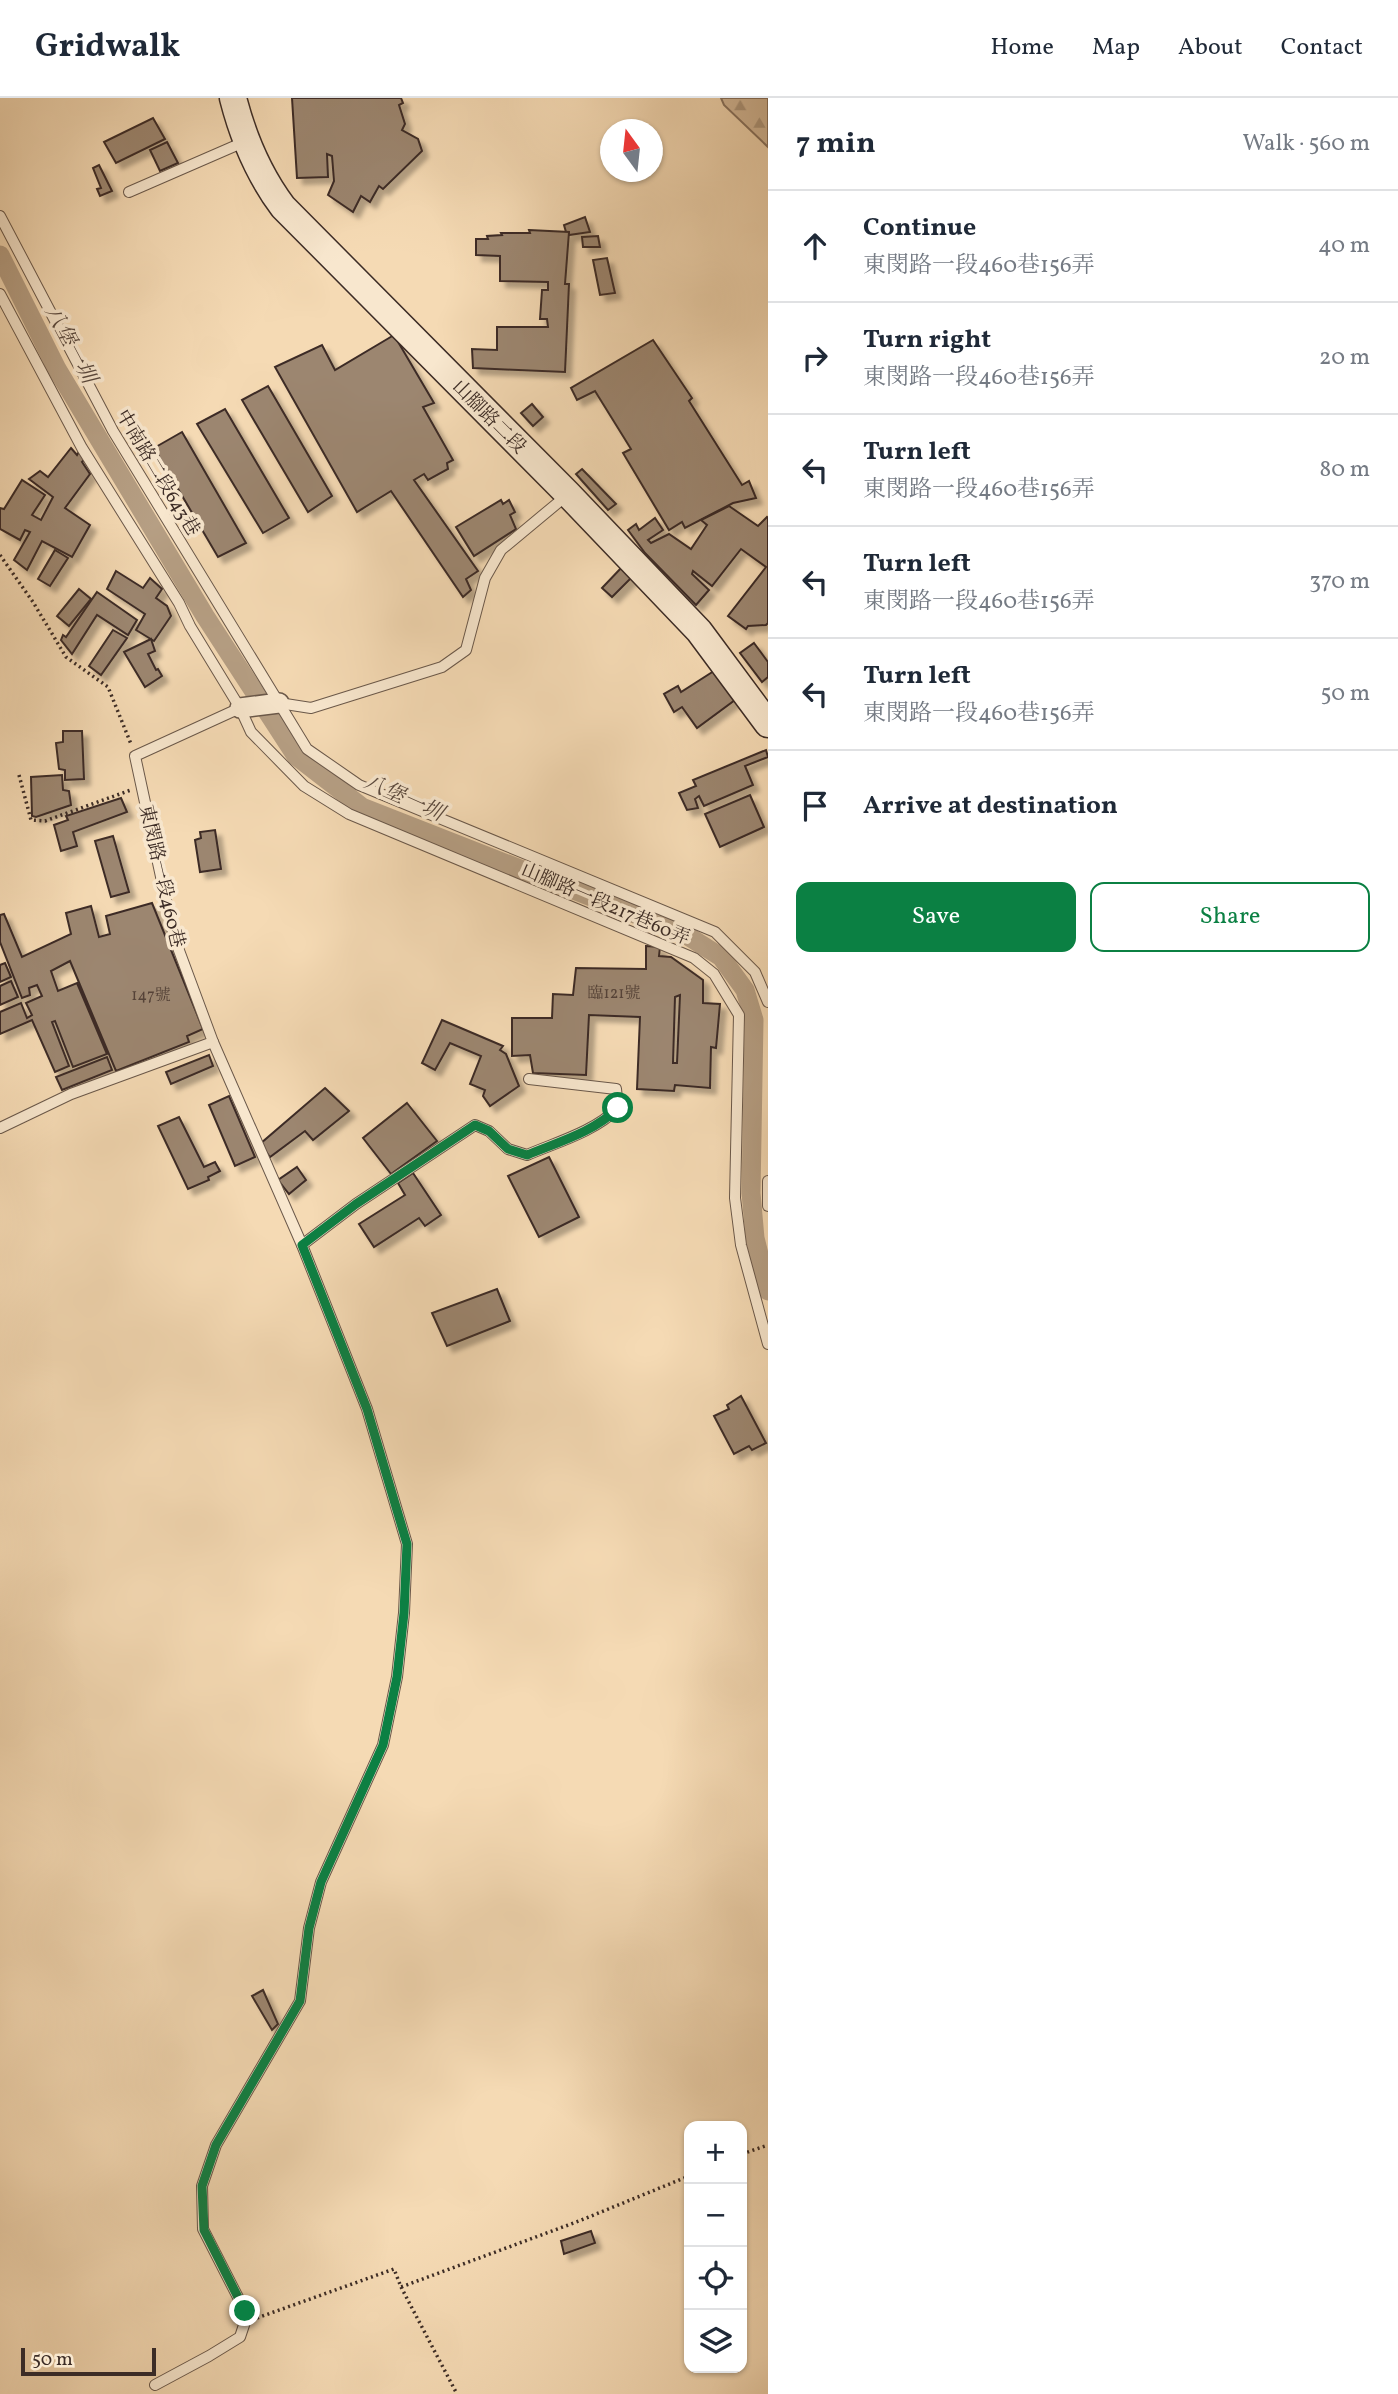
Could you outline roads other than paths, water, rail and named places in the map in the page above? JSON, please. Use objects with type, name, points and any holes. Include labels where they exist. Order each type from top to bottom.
[{"type":"main road","name":"山腳路二段","points":[[233,98],[247,140],[268,188],[283,207],[568,494],[699,631],[768,724]]},
{"type":"street","points":[[240,708],[279,703]]},
{"type":"lane","points":[[129,192],[247,140]]},
{"type":"lane","name":"中南路二段643巷","points":[[0,216],[113,431],[307,749],[359,785],[715,932],[755,972],[768,1002]]},
{"type":"lane","name":"山腳路一段217巷60弄","points":[[0,293],[82,448],[179,603],[251,732],[304,786],[349,814],[694,958],[714,974],[739,1015],[735,1198],[740,1245],[768,1344]]},
{"type":"lane","points":[[279,703],[311,708],[442,667],[466,650],[485,578],[500,550],[568,494]]},
{"type":"lane","name":"東閔路一段460巷","points":[[155,2385],[240,2337],[245,2322],[245,2311],[204,2230],[202,2186],[216,2145],[300,2001],[309,1928],[321,1882],[383,1745],[397,1677],[404,1613],[407,1544],[367,1409],[302,1245],[213,1042],[174,937],[135,756],[240,708]]},
{"type":"lane","points":[[0,1128],[71,1094],[213,1042]]},
{"type":"lane","points":[[302,1245],[356,1204],[475,1125],[489,1131],[508,1149],[527,1155],[591,1128],[609,1118],[618,1108],[616,1090],[529,1079]]},
{"type":"lane","points":[[768,1181],[768,1206]]},
{"type":"waterway","name":"八堡一圳","points":[[0,255],[57,369],[205,616],[296,756],[362,807],[683,933],[721,957],[745,990],[754,1020],[751,1193],[755,1238],[768,1291]]}]
